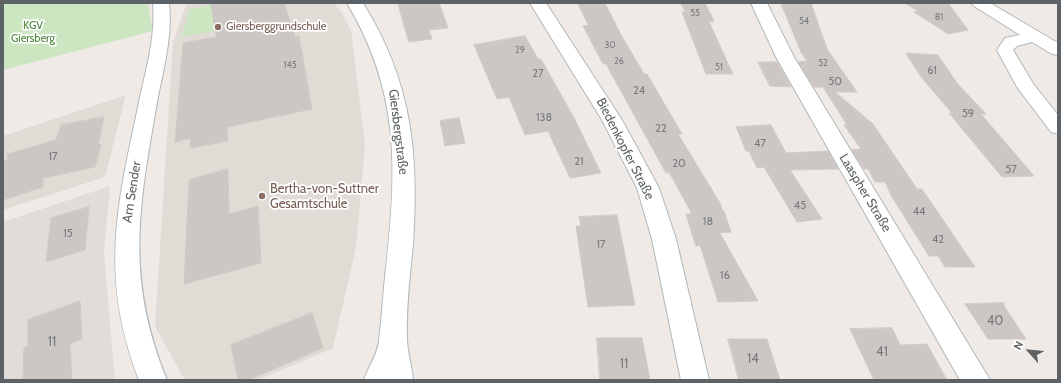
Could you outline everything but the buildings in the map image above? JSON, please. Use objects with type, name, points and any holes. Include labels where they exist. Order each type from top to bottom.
[{"type":"street","name":"Am Sender","points":[[153,380],[145,362],[136,329],[128,286],[126,231],[136,162],[159,44],[162,14],[160,3]]},
{"type":"street","name":"Giersbergstraße","points":[[355,3],[370,27],[388,69],[398,108],[402,144],[404,186],[393,340],[399,380]]},
{"type":"street","name":"Biedenkopfer Straße","points":[[538,3],[612,120],[648,188],[664,239],[695,380]]},
{"type":"street","name":"Laaspher Straße","points":[[759,3],[785,58],[976,380]]},
{"type":"street","points":[[979,3],[1058,50]]},
{"type":"street","points":[[1034,36],[1011,42],[1005,50],[1026,87],[1058,128]]},
{"type":"street","name":"Giersbergstraße","points":[[378,380],[393,340]]},
{"type":"shaded area","name":"Bertha-von-Suttner Gesamtschule","points":[[187,3],[334,3],[342,13],[351,30],[365,145],[356,247],[333,348],[258,380],[185,380],[155,327],[173,42]]},
{"type":"shaded area","points":[[126,95],[105,177],[3,210],[3,136]]},
{"type":"shaded area","points":[[110,186],[104,252],[115,380],[3,380],[3,222]]},
{"type":"green space","name":"KGV Giersberg","points":[[3,3],[148,3],[153,31],[3,70]]},
{"type":"green space","points":[[223,3],[242,26],[181,37],[190,9]]},
{"type":"place","name":"Giersberggrundschule","points":[[218,27]]},
{"type":"place","name":"Bertha-von-Suttner Gesamtschule","points":[[262,196]]}]
